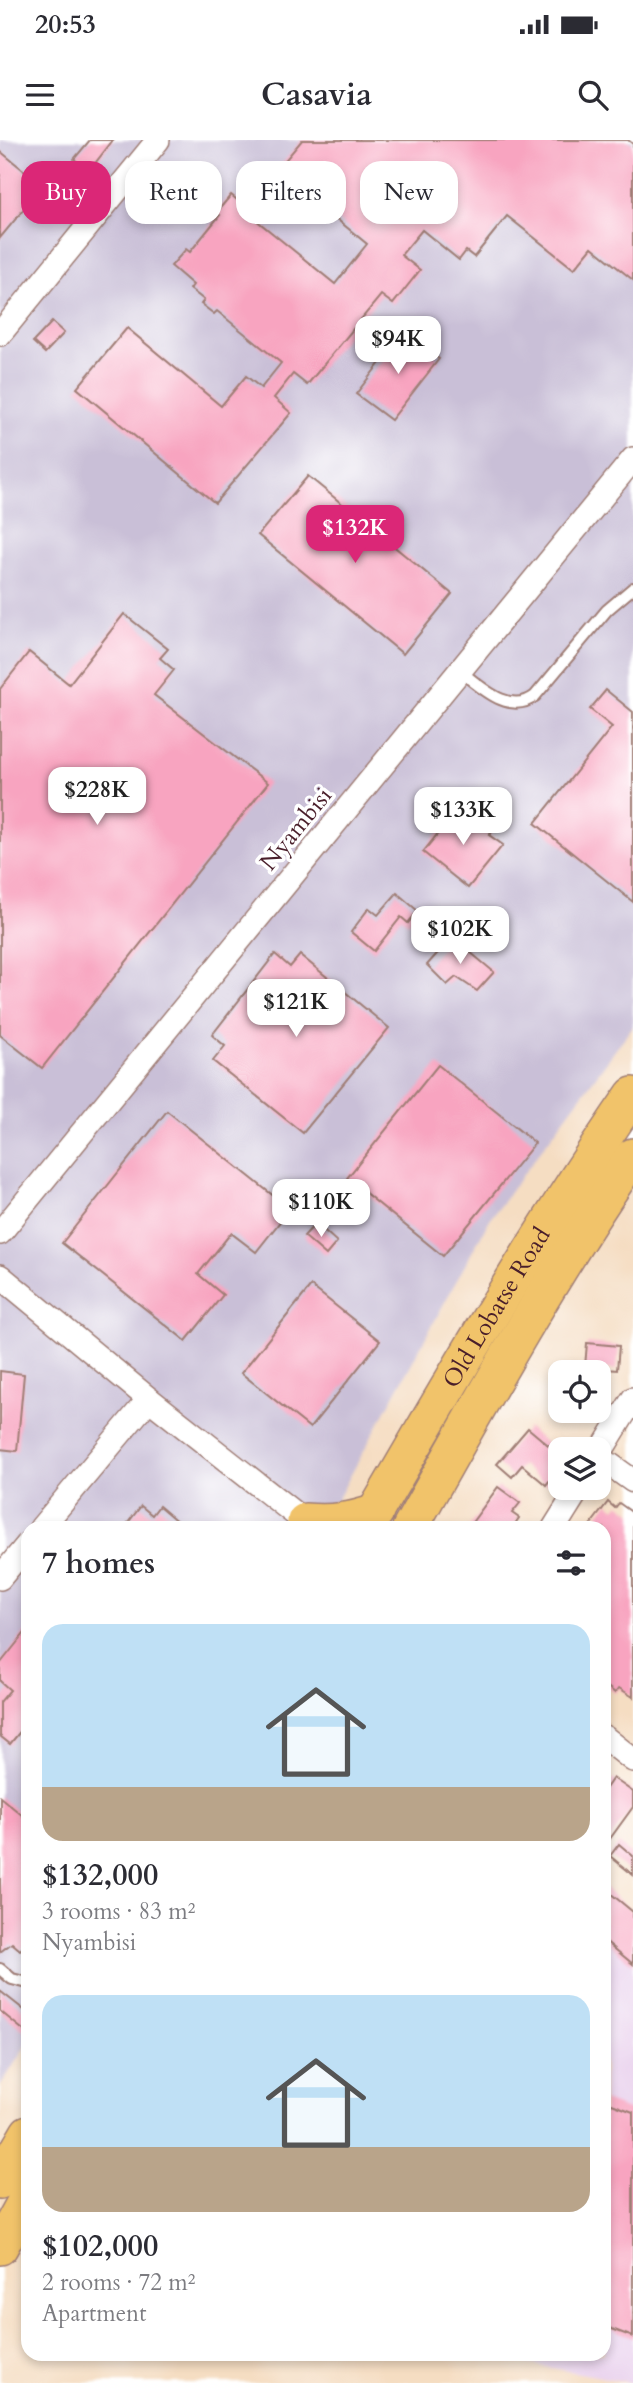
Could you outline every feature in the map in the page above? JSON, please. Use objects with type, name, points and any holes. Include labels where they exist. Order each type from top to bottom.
[{"type":"main road","name":"Old Lobatse Road","points":[[371,1520],[490,1314],[574,1180],[633,1095]]},
{"type":"main road","name":"Old Lobatse Road","points":[[414,1521],[518,1336],[633,1156]]},
{"type":"main road","points":[[350,1521],[371,1520]]},
{"type":"main road","points":[[0,2181],[21,2145]]},
{"type":"main road","points":[[0,2247],[21,2209]]},
{"type":"street","points":[[0,334],[158,140]]},
{"type":"street","name":"Nyambisi","points":[[0,1233],[633,459]]},
{"type":"street","points":[[0,1276],[149,1399],[304,1521]]},
{"type":"street","points":[[47,1521],[149,1399]]},
{"type":"street","points":[[633,1399],[598,1455],[633,1481]]},
{"type":"street","points":[[558,1521],[572,1500]]},
{"type":"street","points":[[4,1566],[21,1550]]},
{"type":"street","points":[[611,1743],[633,1760]]},
{"type":"lane","points":[[460,671],[502,700],[527,702],[607,610],[633,588]]},
{"type":"lane","points":[[0,1969],[12,1979],[21,1981]]},
{"type":"shaded area","points":[[0,140],[633,140],[633,1026],[490,1219],[326,1521],[21,1521],[21,2053],[0,2087]]},
{"type":"shaded area","points":[[611,1894],[633,1912],[633,2383],[515,2361],[611,2361]]},
{"type":"building","points":[[90,140],[113,140],[97,161],[74,159]]},
{"type":"building","points":[[302,140],[628,140],[633,144],[633,280],[592,247],[574,269],[507,216],[474,257],[466,251],[459,260],[422,230],[401,255],[420,270],[393,304],[381,295],[307,385],[293,374],[274,398],[291,413],[215,503],[77,388],[127,328],[221,406],[246,376],[261,388],[281,363],[217,311],[214,314],[201,304],[204,300],[190,289],[193,285],[171,266],[186,249],[190,252],[213,224],[222,224],[222,206],[231,195],[236,199],[236,224],[261,224],[335,284],[367,244],[343,224],[346,224],[346,161],[284,161]]},
{"type":"building","points":[[0,151],[21,168],[21,213],[0,238]]},
{"type":"building","points":[[52,322],[64,333],[45,353],[33,342]]},
{"type":"building","points":[[404,332],[439,359],[391,420],[356,394]]},
{"type":"building","points":[[308,476],[452,594],[403,654],[258,535]]},
{"type":"building","points":[[124,614],[168,649],[160,658],[174,670],[154,695],[268,783],[42,1068],[0,1035],[0,689],[29,652],[69,684]]},
{"type":"building","points":[[606,690],[633,712],[633,902],[535,823],[612,727],[590,709]]},
{"type":"building","points":[[460,806],[492,832],[489,835],[503,845],[468,888],[423,852]]},
{"type":"building","points":[[397,893],[418,911],[408,923],[401,917],[374,951],[351,932],[369,908],[378,915]]},
{"type":"building","points":[[452,937],[494,972],[477,991],[456,977],[447,985],[427,965]]},
{"type":"building","points":[[275,954],[290,967],[300,955],[389,1028],[303,1133],[213,1061],[225,1046],[212,1035]]},
{"type":"building","points":[[438,1065],[535,1143],[443,1256],[347,1178]]},
{"type":"building","points":[[167,1111],[290,1209],[256,1252],[231,1233],[198,1274],[223,1295],[186,1341],[62,1243]]},
{"type":"building","points":[[316,1223],[337,1242],[326,1255],[304,1236]]},
{"type":"building","points":[[311,1286],[380,1341],[310,1428],[241,1373]]},
{"type":"building","points":[[587,1343],[619,1346],[617,1370],[611,1369],[611,1360],[586,1360]]},
{"type":"building","points":[[0,1371],[24,1374],[17,1451],[0,1449]]},
{"type":"building","points":[[528,1428],[548,1445],[546,1485],[522,1465],[512,1477],[497,1464]]},
{"type":"building","points":[[498,1487],[520,1503],[512,1513],[519,1518],[517,1521],[473,1521]]},
{"type":"building","points":[[608,1502],[615,1508],[619,1503],[633,1513],[633,1697],[619,1688],[615,1693],[611,1690],[611,1521],[593,1521]]},
{"type":"building","points":[[141,1506],[152,1515],[159,1506],[177,1521],[129,1521]]},
{"type":"building","points":[[21,1638],[21,1731],[10,1744],[0,1736],[0,1702],[10,1690],[0,1681],[0,1664]]},
{"type":"building","points":[[613,1778],[633,1792],[633,1807],[611,1837]]},
{"type":"building","points":[[0,1797],[21,1814],[21,1949],[12,1943],[0,1952]]},
{"type":"building","points":[[619,1844],[633,1856],[633,1875],[611,1857]]},
{"type":"building","points":[[611,1894],[633,1912],[633,1964],[611,1946]]},
{"type":"building","points":[[0,1991],[21,2008],[21,2028],[0,2011]]},
{"type":"building","points":[[611,2104],[633,2112],[633,2337],[611,2329]]}]
